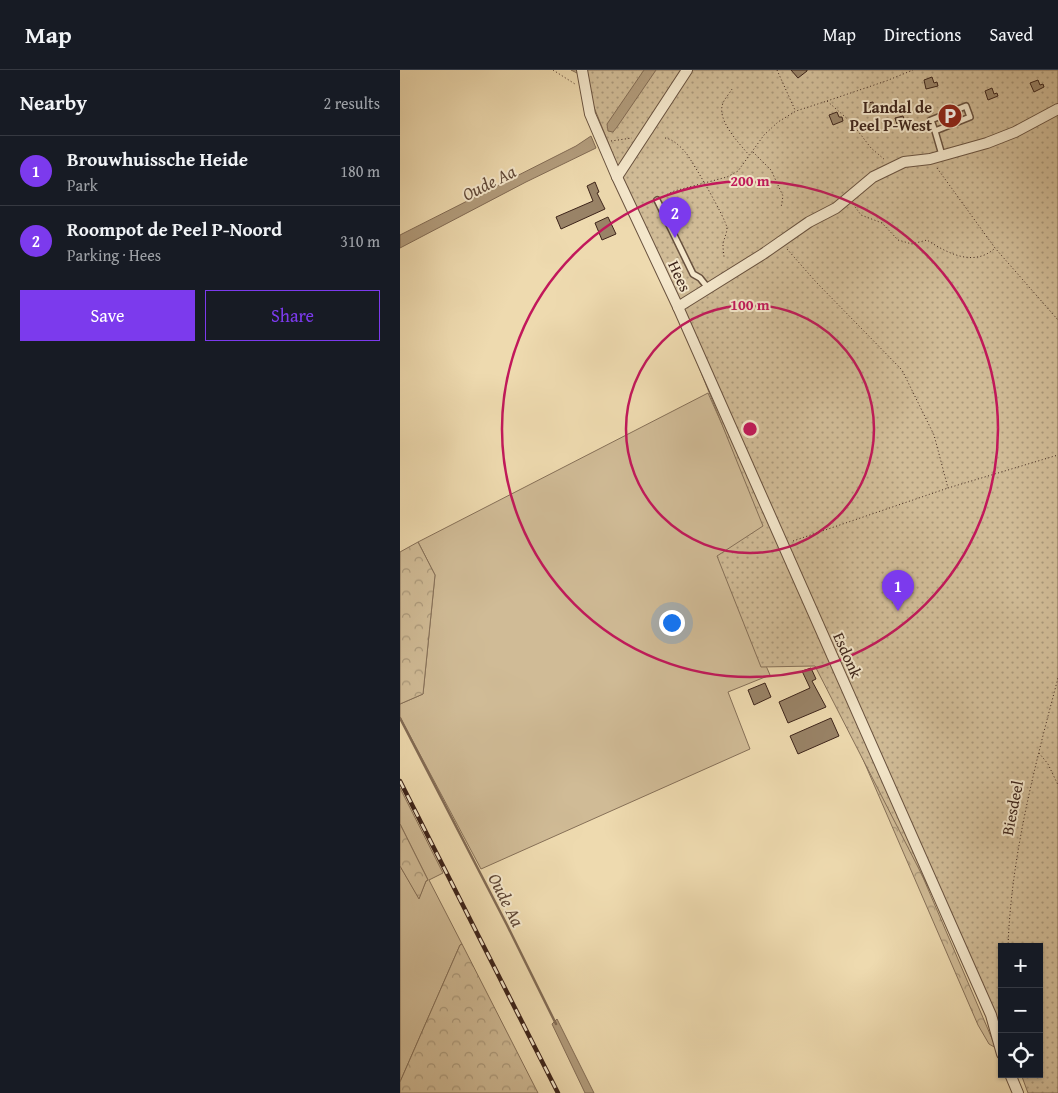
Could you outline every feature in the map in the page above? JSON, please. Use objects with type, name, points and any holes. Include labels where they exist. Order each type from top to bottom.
[{"type":"street","name":"Hees","points":[[582,70],[590,114],[617,177],[678,307]]},
{"type":"street","points":[[617,177],[687,70]]},
{"type":"street","points":[[678,307],[709,289],[809,222],[836,208],[873,177],[904,162],[943,156],[1015,132],[1058,108]]},
{"type":"street","name":"Esdonk","points":[[678,307],[991,1016],[998,1040]]},
{"type":"street","points":[[1012,1078],[1018,1093]]},
{"type":"lane","points":[[935,131],[970,117],[966,106],[931,120],[943,156]]},
{"type":"lane","points":[[657,200],[693,274],[700,278],[709,289]]},
{"type":"path","points":[[553,70],[585,88]]},
{"type":"path","points":[[777,70],[796,112]]},
{"type":"path","points":[[657,200],[674,191],[727,177],[738,171],[764,134],[778,122],[796,112],[886,82],[913,70]]},
{"type":"path","points":[[732,90],[723,103],[722,111],[725,125],[750,156]]},
{"type":"path","points":[[827,101],[850,122],[871,148],[893,167]]},
{"type":"path","points":[[605,147],[606,143],[613,141],[642,137]]},
{"type":"path","points":[[665,138],[671,139],[685,152],[699,173],[727,228],[723,246],[724,258]]},
{"type":"path","points":[[752,152],[771,170],[783,196],[781,208]]},
{"type":"path","points":[[930,159],[995,248],[1058,320]]},
{"type":"path","points":[[849,198],[861,215],[882,223],[898,240],[912,244],[926,240],[943,250],[963,258],[986,256],[995,248]]},
{"type":"path","points":[[780,242],[816,282],[902,370],[934,435],[948,488]]},
{"type":"path","points":[[783,544],[948,488],[1058,455]]},
{"type":"path","name":"Biesdeel","points":[[1008,943],[1008,928],[1018,854],[1038,752],[1058,678]]},
{"type":"path","points":[[1038,752],[1048,764],[1058,785]]},
{"type":"green space","points":[[571,70],[1058,70],[1058,1093],[1028,1093],[1022,1078],[1043,1078],[1043,943],[998,943],[998,1023],[815,666],[761,667],[717,556],[763,526],[581,75]]},
{"type":"green space","points":[[708,393],[772,536],[734,591],[770,675],[728,692],[750,749],[481,869],[400,717],[400,704],[423,694],[435,575],[418,542]]},
{"type":"green space","points":[[418,542],[435,575],[423,694],[400,704],[400,552]]},
{"type":"green space","points":[[866,744],[996,1048],[989,1044],[978,1025],[859,750]]},
{"type":"green space","points":[[400,788],[443,873],[429,880],[462,944],[400,1082],[400,866],[419,898],[428,880],[400,824]]},
{"type":"green space","points":[[400,824],[428,880],[419,899],[400,866]]},
{"type":"green space","points":[[462,944],[538,1093],[400,1093],[400,1082]]},
{"type":"shaded area","points":[[644,70],[656,70],[617,127],[613,132],[608,131],[607,124]]},
{"type":"shaded area","points":[[591,136],[596,148],[526,182],[400,248],[400,235],[576,146]]},
{"type":"shaded area","points":[[557,1019],[594,1093],[585,1093],[552,1024]]},
{"type":"building","points":[[791,70],[807,70],[807,71],[798,78]]},
{"type":"building","points":[[932,77],[934,83],[937,82],[938,86],[926,89],[924,80]]},
{"type":"building","points":[[1038,80],[1040,85],[1043,84],[1044,87],[1034,92],[1030,83]]},
{"type":"building","points":[[992,88],[994,94],[997,93],[998,96],[988,100],[985,91]]},
{"type":"building","points":[[873,102],[874,107],[877,106],[878,110],[867,113],[864,104]]},
{"type":"building","points":[[837,112],[843,121],[833,125],[829,115]]},
{"type":"building","points":[[903,116],[905,121],[908,120],[909,124],[898,128],[895,118]]},
{"type":"building","points":[[595,182],[599,192],[597,193],[605,209],[561,229],[556,217],[593,201],[587,186]]},
{"type":"building","points":[[608,217],[616,234],[602,240],[595,223]]},
{"type":"building","points":[[811,668],[816,679],[812,681],[826,707],[788,723],[779,702],[810,688],[802,671]]},
{"type":"building","points":[[765,683],[771,697],[754,705],[748,690]]},
{"type":"building","points":[[831,718],[839,736],[798,754],[790,736]]},
{"type":"waterway","name":"Oude Aa","points":[[400,718],[556,1024]]},
{"type":"railway","points":[[400,781],[558,1093]]},
{"type":"place","name":"Landal de Peel P-West","points":[[950,116]]},
{"type":"place","name":"Roompot de Peel P-Noord","points":[[675,238]]},
{"type":"place","name":"Brouwhuissche Heide","points":[[898,611]]}]
